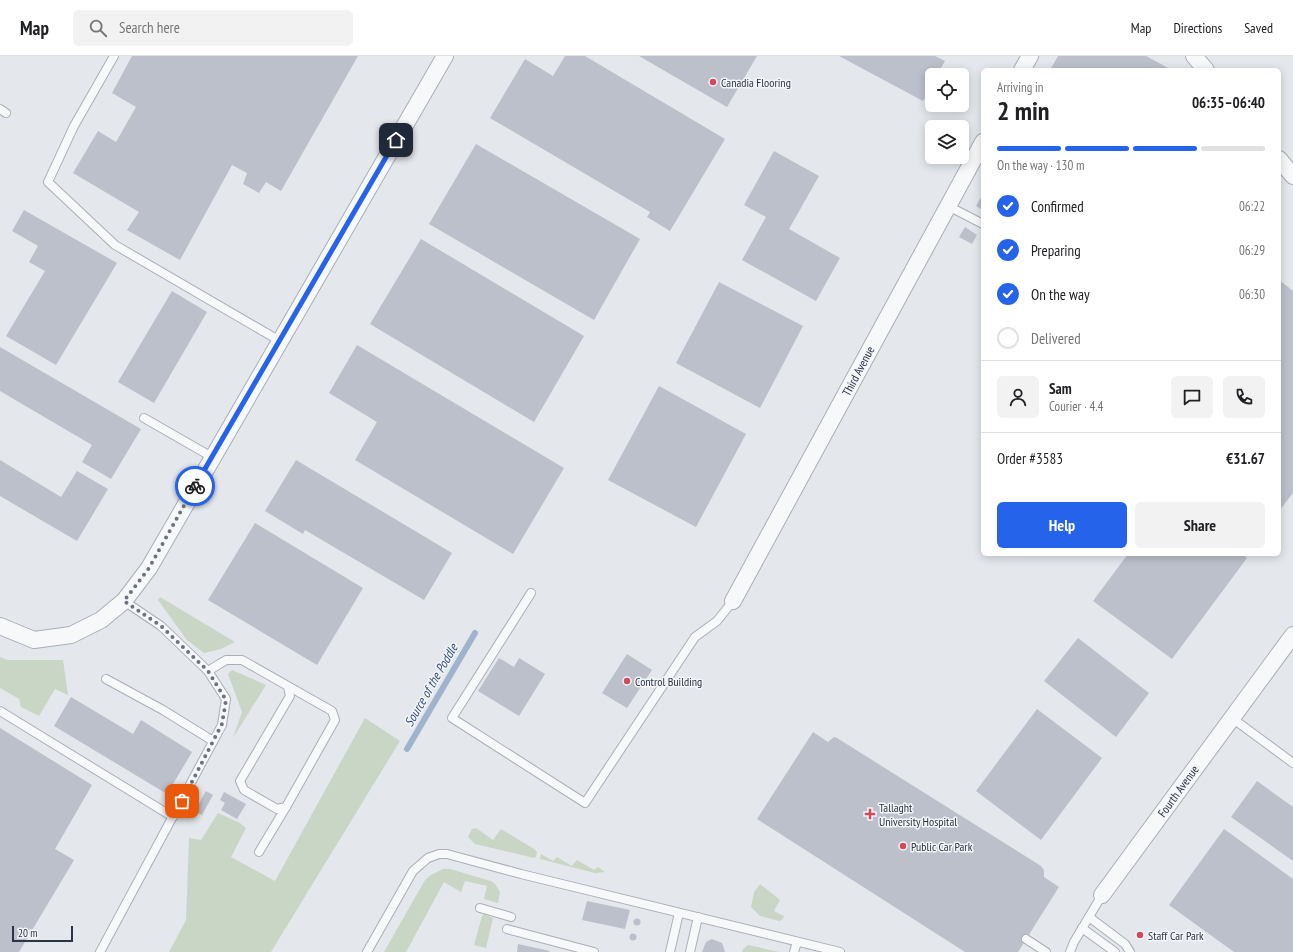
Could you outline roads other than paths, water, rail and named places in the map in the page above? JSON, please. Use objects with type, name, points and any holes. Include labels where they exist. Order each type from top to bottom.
[{"type":"street","points":[[0,626],[34,640],[71,635],[101,620],[124,601],[149,568],[445,56]]},
{"type":"street","points":[[1023,68],[1030,56]]},
{"type":"street","points":[[1194,56],[1204,68]]},
{"type":"street","name":"Third Avenue","points":[[733,601],[981,146]]},
{"type":"street","points":[[1281,161],[1293,176]]},
{"type":"street","name":"Fourth Avenue","points":[[1102,895],[1293,635]]},
{"type":"lane","points":[[114,56],[74,126],[48,182],[116,245],[280,341]]},
{"type":"lane","points":[[948,206],[981,223]]},
{"type":"lane","points":[[144,418],[212,457]]},
{"type":"lane","points":[[530,593],[452,718],[585,803],[695,637],[717,621],[733,601]]},
{"type":"lane","points":[[100,952],[222,724],[226,700],[208,671],[161,626],[124,601]]},
{"type":"lane","points":[[208,671],[226,660],[242,660],[332,711],[335,720],[259,852]]},
{"type":"lane","points":[[106,679],[163,710],[213,741]]},
{"type":"lane","points":[[286,807],[277,809],[244,790],[240,781],[290,696],[288,687]]},
{"type":"lane","points":[[0,711],[173,817]]},
{"type":"lane","points":[[1232,718],[1293,763]]},
{"type":"lane","points":[[367,952],[413,871],[424,861],[439,854],[447,854],[797,942],[806,948],[840,952]]},
{"type":"lane","name":"Fourth Avenue","points":[[1070,952],[1082,928],[1102,895]]},
{"type":"lane","points":[[480,908],[511,916]]},
{"type":"lane","points":[[670,952],[679,913]]},
{"type":"lane","points":[[1089,917],[1125,944],[1130,952]]},
{"type":"lane","points":[[690,952],[698,918]]},
{"type":"lane","points":[[1082,928],[1115,952]]},
{"type":"lane","points":[[507,929],[594,952]]},
{"type":"lane","points":[[1026,939],[1046,952]]},
{"type":"lane","points":[[794,952],[797,942]]},
{"type":"waterway","name":"Source of the Poddle","points":[[407,749],[475,633]]},
{"type":"place","name":"Canadia Flooring","points":[[713,82]]},
{"type":"place","name":"Control Building","points":[[627,681]]},
{"type":"place","name":"Tallaght University Hospital","points":[[870,814]]},
{"type":"place","name":"Public Car Park","points":[[903,846]]},
{"type":"place","name":"Staff Car Park","points":[[1140,935]]}]
